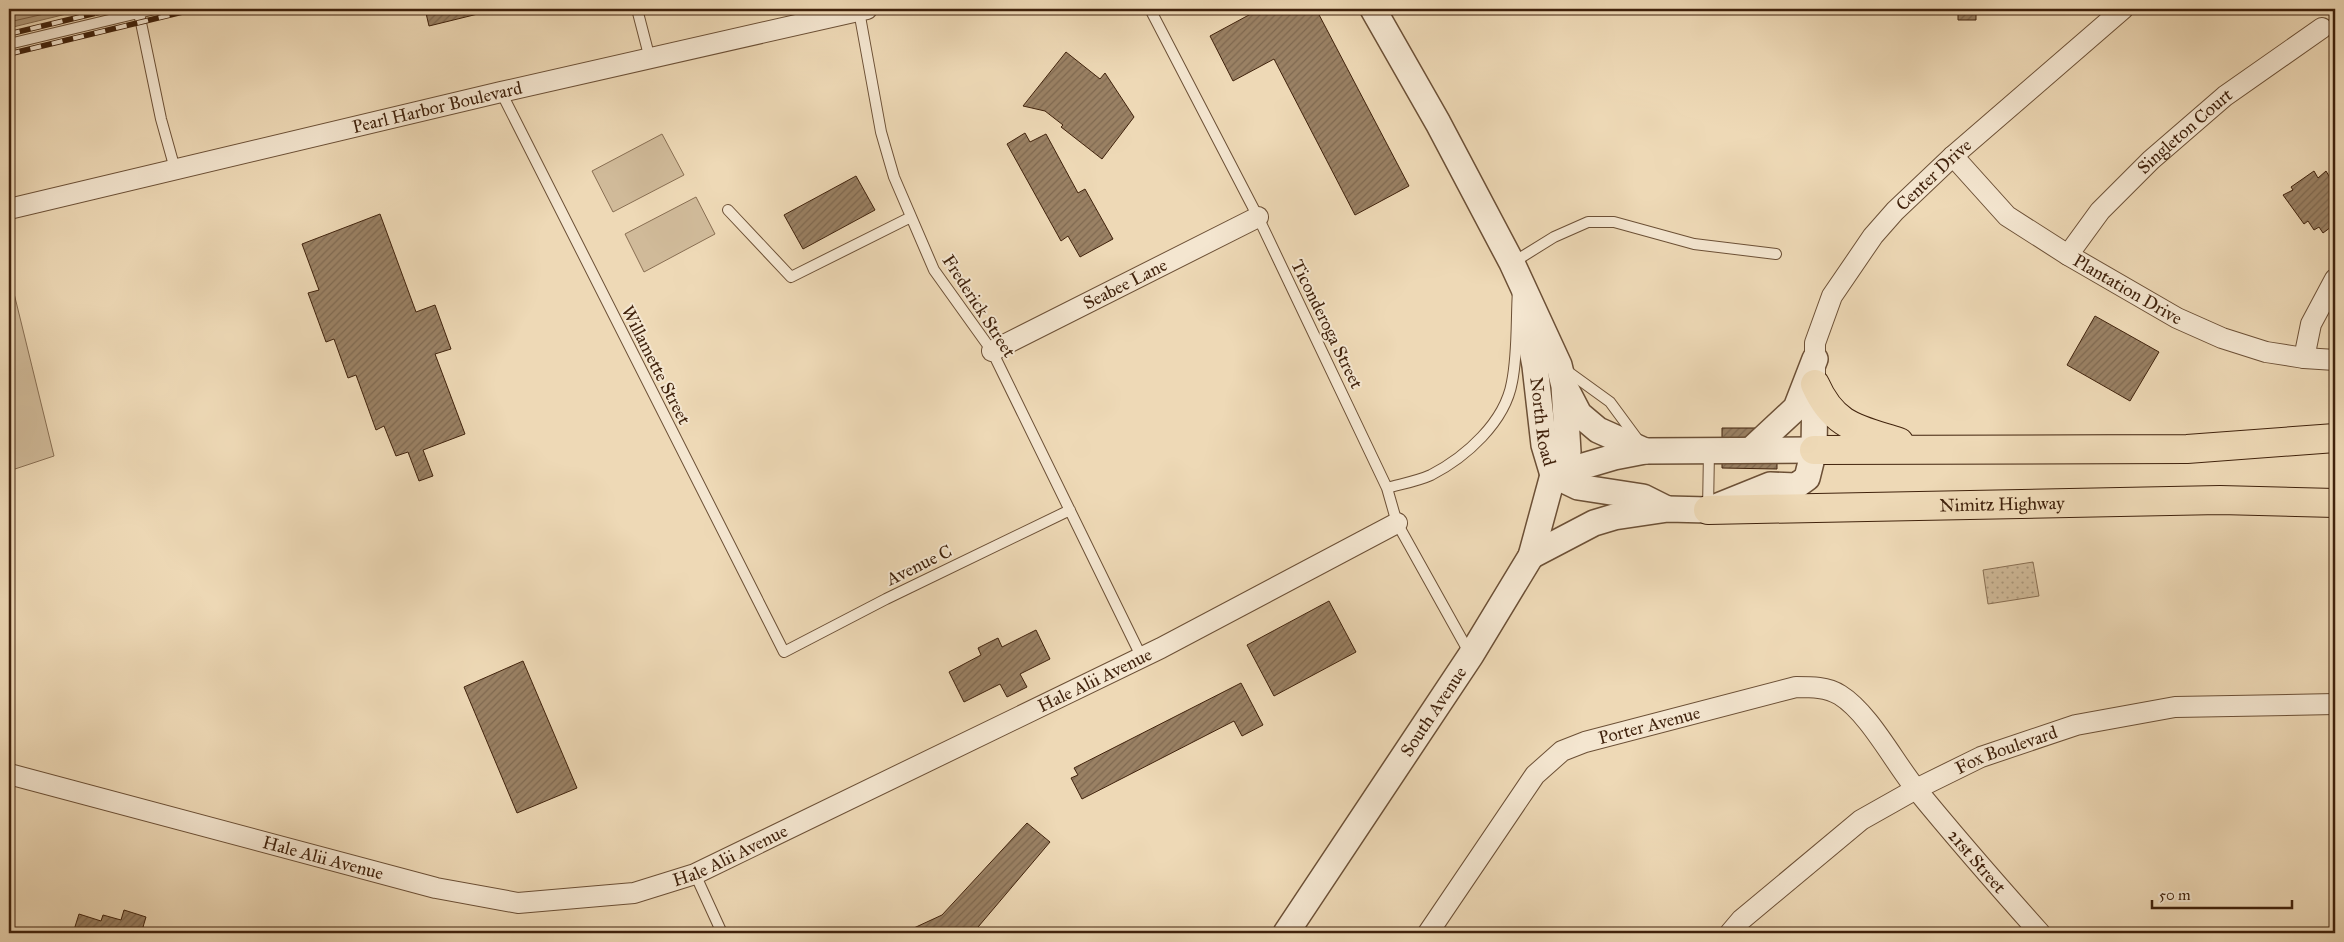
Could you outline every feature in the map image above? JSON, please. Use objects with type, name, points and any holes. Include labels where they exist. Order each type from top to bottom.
[{"type":"main road","points":[[1815,371],[1821,398],[1844,424],[1922,450]]},
{"type":"main road","points":[[1814,450],[2187,449],[2335,438]]},
{"type":"main road","points":[[2220,500],[2335,489]]},
{"type":"main road","name":"Nimitz Highway","points":[[1708,510],[2220,500],[2335,504]]},
{"type":"street","name":"North Road","points":[[1373,9],[1438,123],[1515,269],[1561,375],[1568,452],[1553,475]]},
{"type":"street","name":"Center Drive","points":[[1815,371],[1816,344],[1832,296],[1873,236],[1895,211],[1953,156],[2123,9]]},
{"type":"street","name":"Pearl Harbor Boulevard","points":[[9,209],[501,92],[863,10]]},
{"type":"street","name":"Singleton Court","points":[[2068,255],[2100,211],[2151,160],[2225,96],[2322,28]]},
{"type":"street","name":"Plantation Drive","points":[[1953,156],[2007,216],[2068,255],[2177,318],[2222,338],[2266,352],[2304,358],[2335,360]]},
{"type":"street","name":"Seabee Lane","points":[[992,351],[1258,218]]},
{"type":"street","name":"North Road","points":[[1515,269],[1536,366],[1544,445],[1553,475]]},
{"type":"street","points":[[2304,358],[2311,324],[2335,279]]},
{"type":"street","points":[[1752,450],[1796,408],[1815,371]]},
{"type":"street","points":[[1708,510],[1770,485],[1796,486],[1807,478],[1814,450],[1815,371]]},
{"type":"street","points":[[1561,375],[1579,414],[1598,430],[1645,452]]},
{"type":"street","points":[[1553,475],[1614,457],[1645,452],[1814,450]]},
{"type":"street","points":[[1553,475],[1578,487],[1643,497],[1668,509]]},
{"type":"street","name":"South Avenue","points":[[1286,933],[1471,655],[1531,556],[1553,475]]},
{"type":"street","points":[[1531,556],[1594,523],[1614,517],[1668,509]]},
{"type":"street","name":"Nimitz Highway","points":[[1668,509],[1708,510]]},
{"type":"street","name":"Hale Alii Avenue","points":[[9,774],[436,888],[518,903],[634,894],[695,874],[1142,658],[1397,523]]},
{"type":"street","name":"Porter Avenue","points":[[1428,933],[1535,774],[1562,751],[1585,742],[1796,687],[1813,687],[1827,689],[1841,696],[1858,710],[1916,789]]},
{"type":"street","name":"Fox Boulevard","points":[[1730,933],[1741,920],[1861,820],[1916,789],[1981,757],[2076,725],[2175,707],[2335,704]]},
{"type":"street","name":"21st Street","points":[[1916,789],[2040,933]]},
{"type":"lane","points":[[9,44],[155,9]]},
{"type":"lane","points":[[637,9],[650,59]]},
{"type":"lane","name":"Ticonderoga Street","points":[[1150,9],[1258,218],[1387,488],[1397,523],[1471,655]]},
{"type":"lane","name":"Frederick Street","points":[[863,10],[881,132],[894,177],[911,217],[934,270],[992,351],[1142,658]]},
{"type":"lane","points":[[138,13],[161,119],[175,169]]},
{"type":"lane","name":"Willamette Street","points":[[501,92],[784,652]]},
{"type":"lane","points":[[728,210],[790,277],[911,217]]},
{"type":"lane","points":[[1387,488],[1429,476],[1448,466],[1476,443],[1494,421],[1512,382],[1515,269],[1554,237],[1588,222],[1614,222],[1694,244],[1776,254]]},
{"type":"lane","points":[[1708,450],[1708,510]]},
{"type":"lane","name":"Avenue C","points":[[784,652],[886,599],[1070,510]]},
{"type":"lane","points":[[695,874],[722,933]]},
{"type":"shaded area","points":[[662,134],[684,175],[613,212],[592,171]]},
{"type":"shaded area","points":[[696,197],[715,234],[644,272],[625,234]]},
{"type":"shaded area","points":[[9,273],[54,456],[9,471]]},
{"type":"shaded area","points":[[2033,562],[2039,596],[1988,604],[1983,570]]},
{"type":"water","points":[[9,9],[87,9],[9,28]]},
{"type":"building","points":[[425,9],[489,9],[490,11],[429,26]]},
{"type":"building","points":[[1260,9],[1316,9],[1409,186],[1355,215],[1274,59],[1233,81],[1210,36]]},
{"type":"building","points":[[1958,9],[1976,9],[1976,20],[1958,20]]},
{"type":"building","points":[[1066,52],[1100,79],[1105,73],[1134,117],[1102,159],[1061,127],[1063,125],[1045,111],[1023,106]]},
{"type":"building","points":[[1025,133],[1030,142],[1046,134],[1078,193],[1085,189],[1113,239],[1080,257],[1068,236],[1061,241],[1007,144]]},
{"type":"building","points":[[2314,171],[2318,178],[2326,171],[2335,186],[2335,224],[2323,233],[2319,227],[2314,230],[2308,221],[2304,224],[2283,195],[2293,190],[2291,187]]},
{"type":"building","points":[[856,176],[875,210],[803,249],[784,215]]},
{"type":"building","points":[[380,214],[416,312],[435,305],[451,349],[435,354],[465,434],[423,450],[433,476],[419,481],[408,452],[396,456],[384,426],[376,430],[356,375],[348,378],[334,339],[326,342],[308,293],[319,290],[302,244]]},
{"type":"building","points":[[2095,316],[2159,352],[2130,401],[2067,365]]},
{"type":"building","points":[[1722,428],[1777,428],[1777,469],[1722,468]]},
{"type":"building","points":[[1329,601],[1356,652],[1274,696],[1247,645]]},
{"type":"building","points":[[1036,630],[1050,659],[1020,674],[1027,687],[1007,697],[1000,684],[964,702],[949,672],[981,655],[978,648],[998,638],[1002,647]]},
{"type":"building","points":[[523,661],[577,788],[517,813],[464,687]]},
{"type":"building","points":[[1241,683],[1263,725],[1242,736],[1234,721],[1082,799],[1071,778],[1078,775],[1074,768]]},
{"type":"building","points":[[1027,823],[1050,842],[973,933],[903,933],[942,915]]},
{"type":"building","points":[[124,910],[146,917],[143,927],[149,929],[147,933],[73,933],[79,914],[101,921],[103,915],[121,920]]},
{"type":"railway","points":[[9,34],[113,9]]},
{"type":"railway","points":[[9,54],[195,9]]}]
